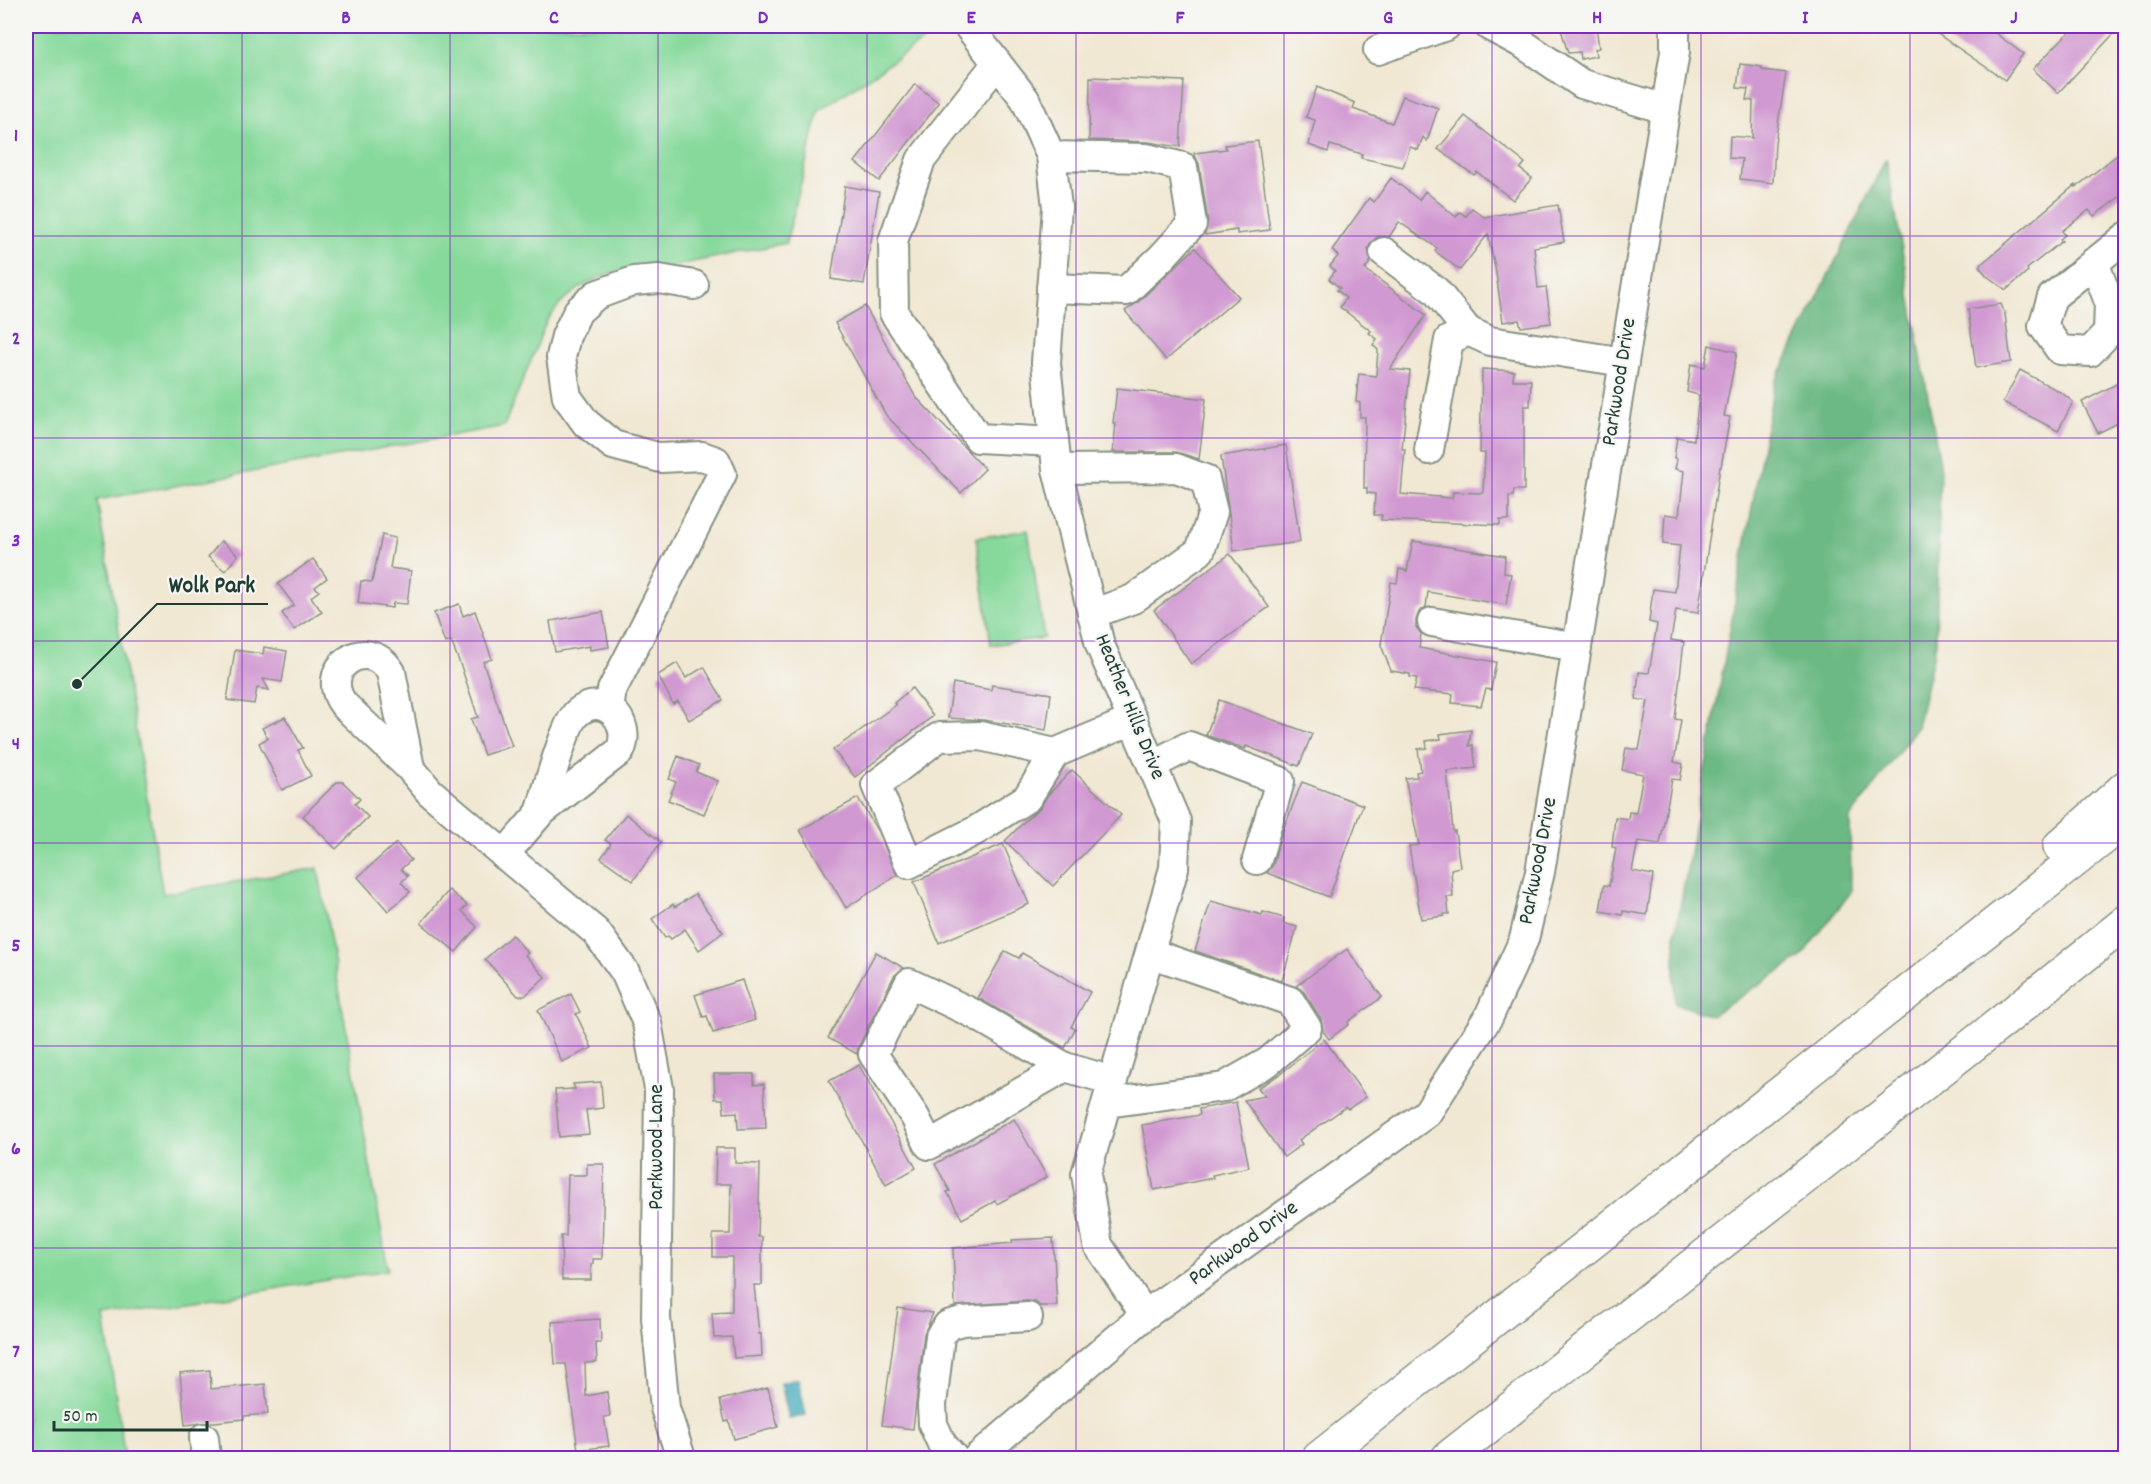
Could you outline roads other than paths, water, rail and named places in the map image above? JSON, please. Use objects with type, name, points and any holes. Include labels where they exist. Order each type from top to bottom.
[{"type":"highway","points":[[1843,1044],[2126,787]]},
{"type":"highway","points":[[1319,1458],[2126,820]]},
{"type":"highway","points":[[1448,1458],[2126,922]]},
{"type":"highway","points":[[2008,1017],[2126,940]]},
{"type":"street","name":"Heather Hills Drive","points":[[968,26],[1025,99],[1051,156],[1057,207],[1046,363],[1056,455],[1100,645],[1176,821],[1174,868],[1086,1174],[1098,1245],[1145,1316]]},
{"type":"street","points":[[1378,50],[1446,26]]},
{"type":"street","points":[[1489,26],[1523,44],[1582,84],[1665,109]]},
{"type":"street","name":"Parkwood Drive","points":[[977,1458],[1145,1316],[1427,1113],[1490,1016],[1524,939],[1540,872],[1675,52],[1676,26]]},
{"type":"street","points":[[997,63],[921,160],[892,242],[894,313],[978,438],[1056,455],[1176,468],[1205,479],[1213,512],[1200,551],[1133,599],[1092,614]]},
{"type":"street","points":[[1051,156],[1147,158],[1183,166],[1192,224],[1162,258],[1126,291],[1051,288]]},
{"type":"street","points":[[2094,262],[2126,237]]},
{"type":"street","points":[[1384,252],[1436,291],[1468,331],[1490,341],[1624,362]]},
{"type":"street","points":[[609,709],[612,690],[722,474],[716,461],[702,456],[660,458],[614,445],[586,423],[567,397],[561,357],[566,336],[578,310],[596,295],[634,281],[658,279],[694,285]]},
{"type":"street","points":[[1429,450],[1449,340],[1468,331]]},
{"type":"street","points":[[1432,622],[1577,647]]},
{"type":"street","points":[[504,855],[540,813],[620,752],[625,736],[624,728],[616,714],[609,709],[591,706],[576,714],[570,721],[540,813]]},
{"type":"street","points":[[1055,753],[980,735],[939,737],[876,786],[909,864],[975,831],[1028,798],[1055,753],[1133,720]]},
{"type":"street","points":[[1152,765],[1189,746],[1280,781],[1257,860]]},
{"type":"street","name":"Parkwood Lane","points":[[410,768],[430,792],[596,932],[625,972],[647,1023],[659,1089],[656,1318],[665,1408],[681,1458]]},
{"type":"street","points":[[1065,1066],[929,1145],[915,1117],[873,1054],[909,983],[974,1014],[1065,1066],[1110,1092],[1224,1087],[1268,1062],[1307,1028],[1290,1001],[1150,953]]},
{"type":"street","points":[[954,1458],[942,1444],[933,1424],[932,1405],[940,1336],[948,1325],[962,1321],[1028,1317]]},
{"type":"water","points":[[798,1379],[806,1415],[789,1419],[781,1383]]},
{"type":"place","name":"Wolk Park","points":[[77,684]]}]
